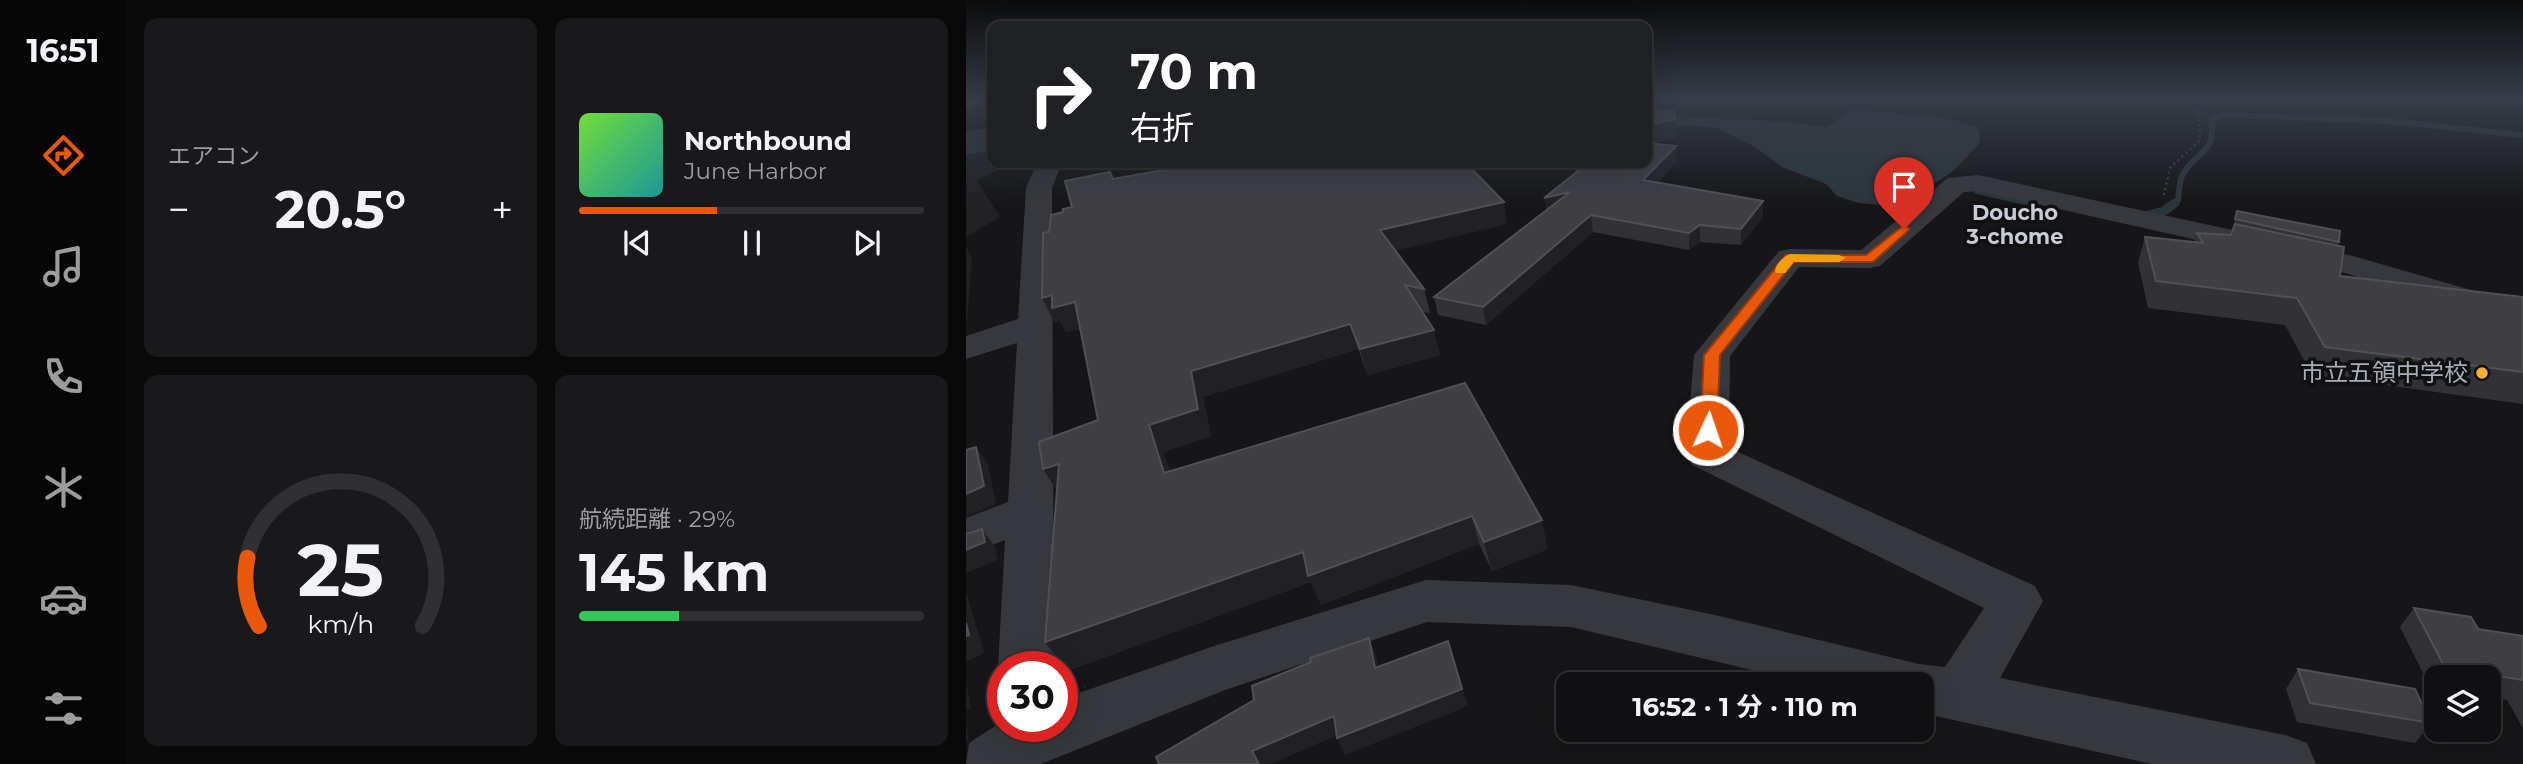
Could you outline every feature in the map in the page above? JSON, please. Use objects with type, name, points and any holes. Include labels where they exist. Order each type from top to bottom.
[{"type":"street","points":[[1027,651],[1039,188],[1047,168]]},
{"type":"street","points":[[1934,684],[2017,601],[1707,455],[1712,355],[1790,258],[1869,259],[1956,184],[1978,183],[2353,265],[2523,316]]},
{"type":"street","points":[[966,348],[1036,325]]},
{"type":"street","points":[[966,537],[1032,510]]},
{"type":"street","points":[[1013,744],[1211,671],[1426,601],[1571,606],[1715,637],[1856,672]]},
{"type":"street","points":[[1934,691],[2285,764]]},
{"type":"path","points":[[2124,214],[2151,206],[2163,199],[2170,168],[2200,139],[2200,134]]},
{"type":"shaded area","points":[[1729,134],[1980,134],[1979,144],[1952,172],[1902,204],[1858,203],[1837,196],[1826,184],[1782,167],[1755,147]]},
{"type":"shaded area","points":[[987,142],[987,168],[1001,168],[977,181],[1000,217],[966,237],[966,146]]},
{"type":"building","points":[[1652,144],[1676,146],[1643,180],[1763,201],[1741,229],[1700,225],[1689,233],[1591,215],[1483,307],[1434,297],[1570,192],[1544,198],[1582,168],[1652,168]]},
{"type":"building","points":[[1175,168],[1471,168],[1504,202],[1380,230],[1424,289],[1405,285],[1434,330],[1360,349],[1350,324],[1191,371],[1198,409],[1149,425],[1164,473],[1465,383],[1542,520],[1484,542],[1472,516],[1308,576],[1303,552],[1045,642],[1059,464],[1043,469],[1039,442],[1098,420],[1075,302],[1052,308],[1052,295],[1042,298],[1043,233],[1049,232],[1051,215],[1072,207],[1065,181],[1110,172],[1113,179]]},
{"type":"building","points":[[2237,211],[2340,231],[2339,242],[2235,219]]},
{"type":"building","points":[[2235,224],[2344,247],[2340,276],[2523,297],[2523,372],[2325,347],[2297,298],[2156,281],[2145,237],[2203,243],[2197,233],[2231,235]]},
{"type":"building","points":[[976,447],[984,486],[966,494],[966,450]]},
{"type":"building","points":[[982,529],[985,542],[966,550],[966,534]]},
{"type":"building","points":[[2414,608],[2471,617],[2478,629],[2523,636],[2523,680],[2501,677],[2501,665],[2443,665]]},
{"type":"building","points":[[1369,638],[1375,668],[1448,641],[1462,689],[1337,738],[1334,716],[1252,751],[1259,764],[1159,764],[1156,757],[1254,700],[1252,686],[1311,662],[1310,658]]},
{"type":"building","points":[[2298,669],[2415,689],[2424,708],[2424,722],[2310,703]]},
{"type":"waterway","points":[[2173,205],[2178,201],[2183,174],[2208,146],[2212,134]]},
{"type":"waterway","points":[[2510,134],[2523,135]]},
{"type":"waterway","points":[[966,140],[987,136]]},
{"type":"waterway","points":[[966,143],[987,140]]},
{"type":"waterway","points":[[1977,191],[2036,204],[2031,203]]},
{"type":"waterway","points":[[2141,217],[2164,211],[2175,203]]},
{"type":"slow traffic","points":[[1780,270],[1790,258],[1839,258]]},
{"type":"place","name":"市立五領中学校","points":[[2482,373]]},
{"type":"district","name":"Doucho 3-chome","points":[[2015,225]]},
{"type":"route","points":[[1708,430],[1712,355],[1790,258],[1869,259],[1904,229]]}]
